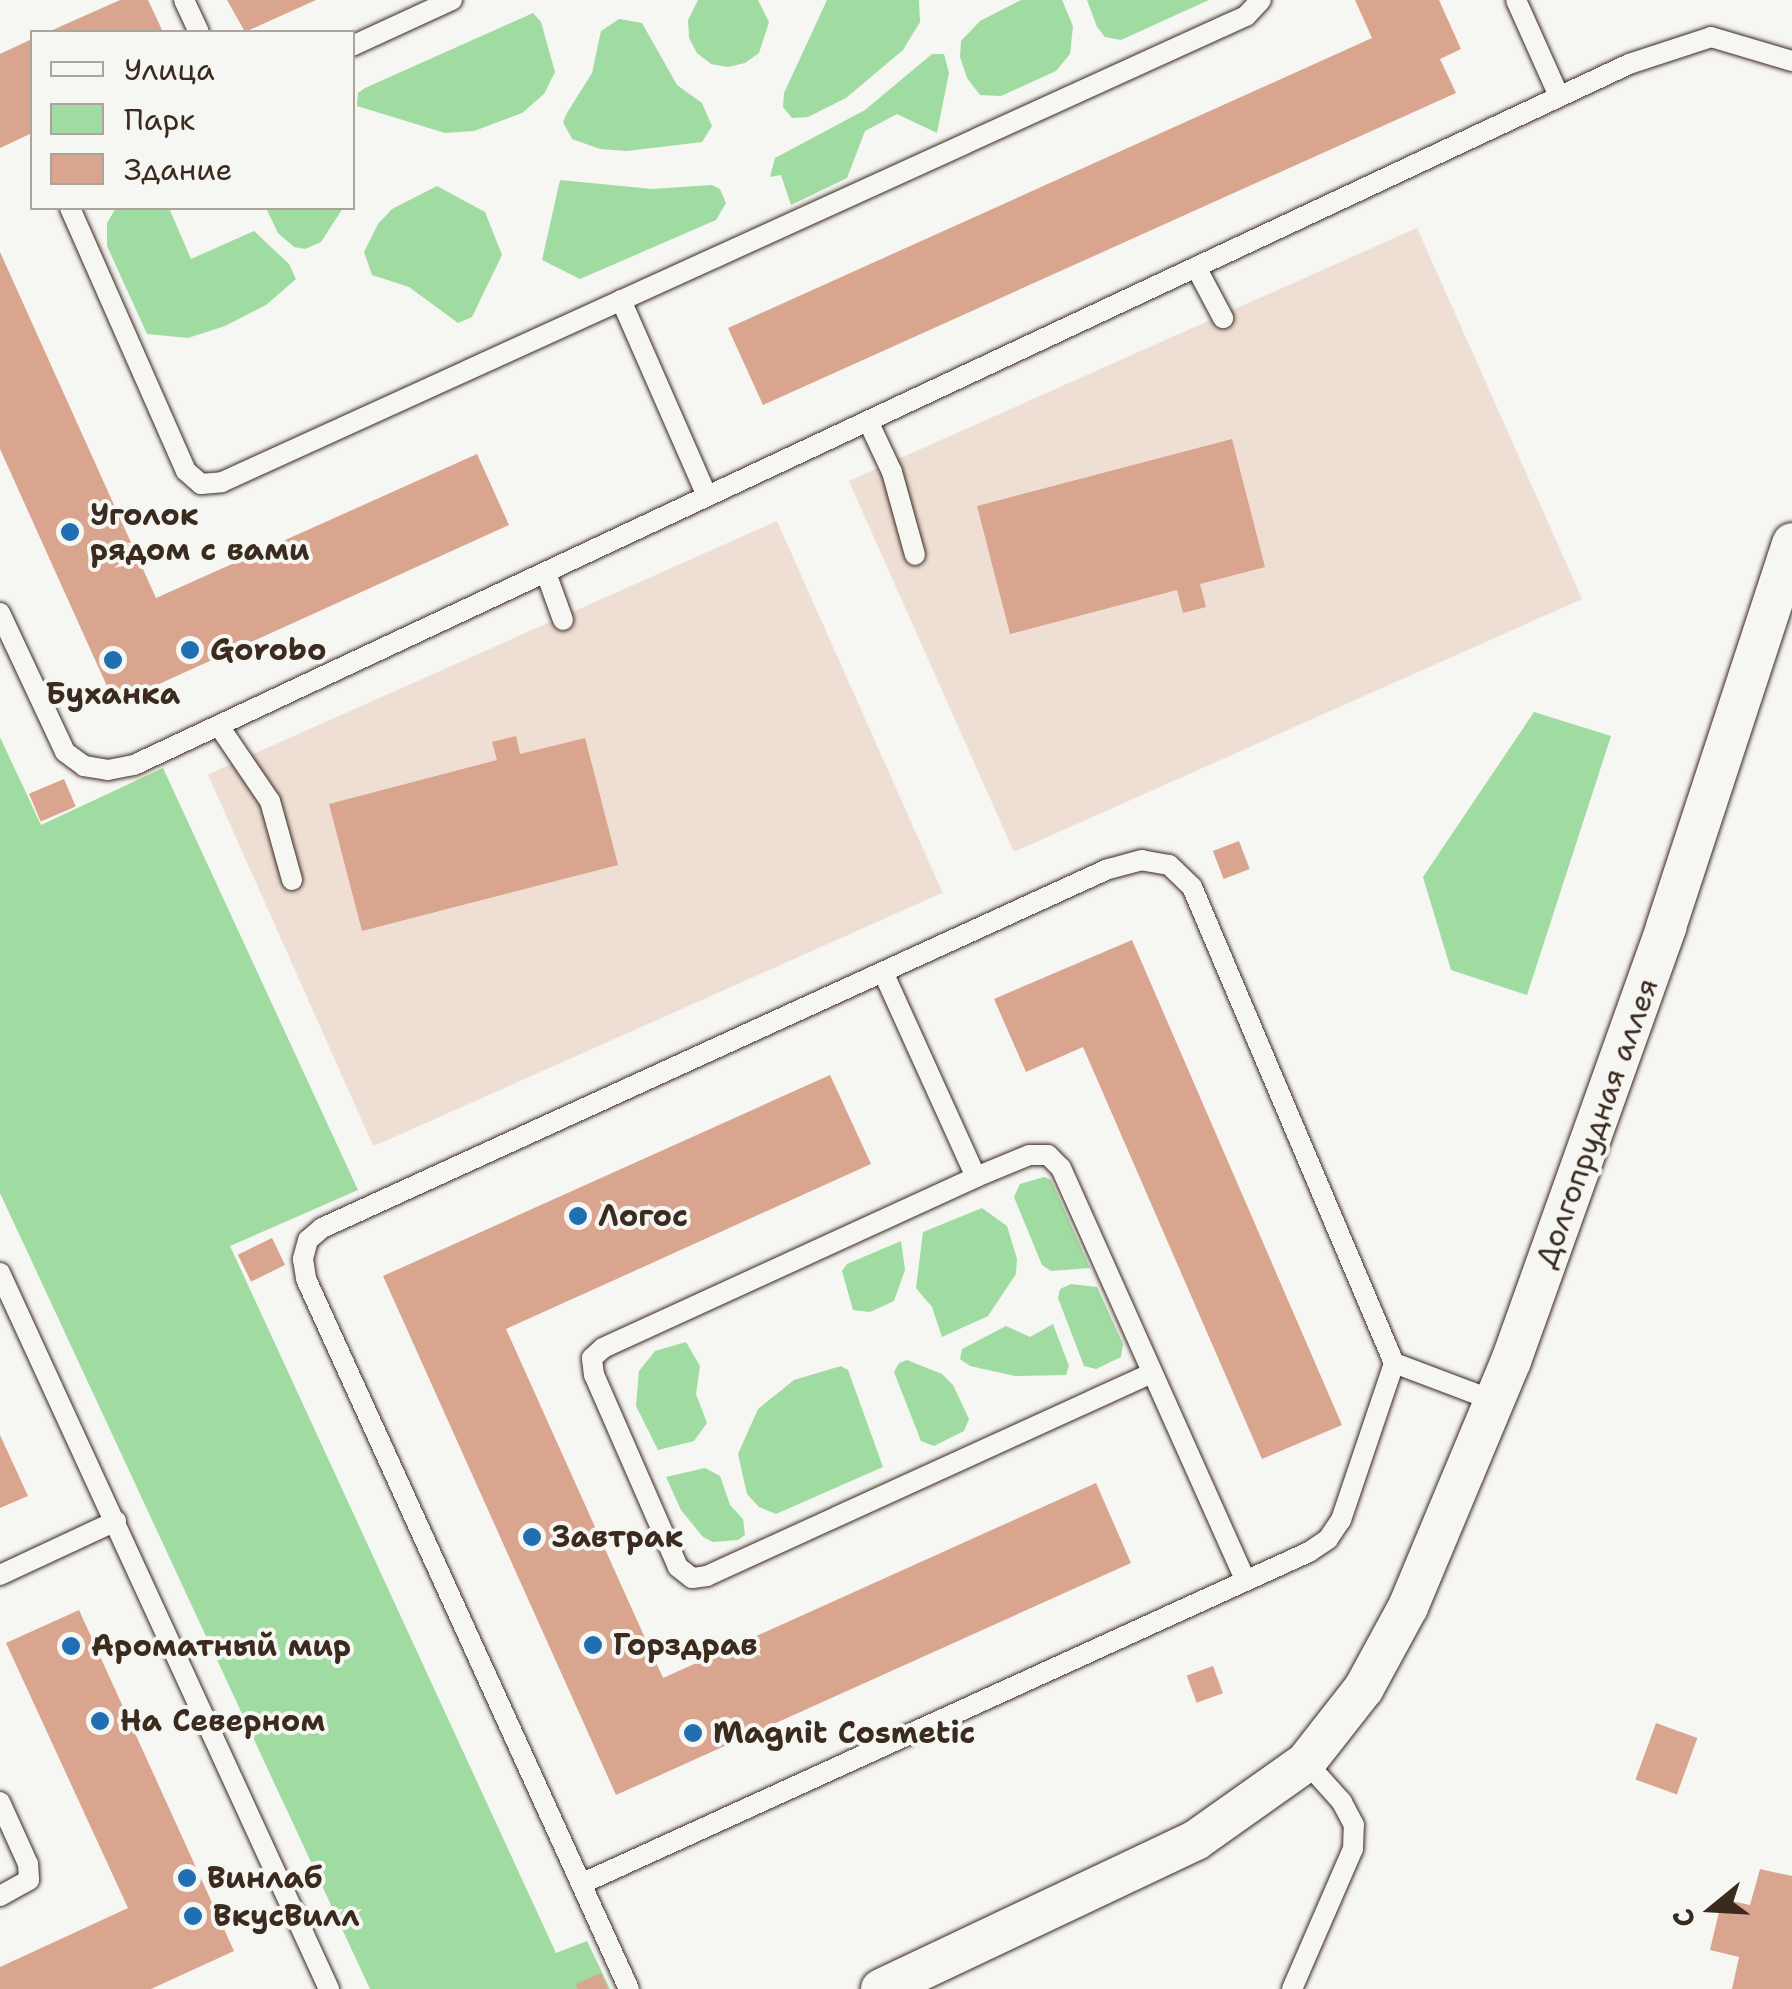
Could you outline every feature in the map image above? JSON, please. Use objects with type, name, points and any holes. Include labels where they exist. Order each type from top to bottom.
[{"type":"street","name":"Долгопрудная аллея","points":[[881,1989],[1196,1840],[1306,1762],[1364,1688],[1408,1607],[1495,1401],[1592,1144],[1792,543]]},
{"type":"lane","points":[[184,0],[198,30]]},
{"type":"lane","points":[[355,45],[452,0]]},
{"type":"lane","points":[[71,210],[186,470],[200,484],[222,482],[1246,16],[1261,0]]},
{"type":"lane","points":[[1516,0],[1559,96]]},
{"type":"lane","points":[[0,613],[65,752],[84,766],[108,770],[134,765],[1629,64],[1711,37],[1792,61]]},
{"type":"lane","points":[[1196,267],[1223,318]]},
{"type":"lane","points":[[621,300],[707,496]]},
{"type":"lane","points":[[868,421],[892,472],[915,554]]},
{"type":"lane","points":[[546,572],[563,620]]},
{"type":"lane","points":[[219,726],[270,802],[292,880]]},
{"type":"lane","points":[[583,1883],[1310,1552],[1328,1539],[1341,1520],[1394,1363],[1192,886],[1169,865],[1142,860],[1108,869],[339,1220],[308,1240],[303,1259],[306,1280],[629,1989]]},
{"type":"lane","points":[[884,972],[976,1177]]},
{"type":"lane","points":[[1152,1374],[707,1576],[692,1578],[678,1568],[594,1375],[592,1358],[603,1348],[976,1177],[1028,1155],[1048,1155],[1061,1168],[1245,1580]]},
{"type":"lane","points":[[0,1273],[329,1989]]},
{"type":"lane","points":[[1394,1363],[1495,1401]]},
{"type":"lane","points":[[0,1575],[116,1521]]},
{"type":"lane","points":[[1292,1989],[1353,1849],[1354,1824],[1342,1802],[1306,1762]]},
{"type":"lane","points":[[0,1802],[28,1864],[29,1880],[0,1896]]},
{"type":"shaded area","points":[[1417,228],[1582,599],[1014,852],[849,481]]},
{"type":"shaded area","points":[[777,521],[943,893],[373,1146],[208,774]]},
{"type":"green space","points":[[698,0],[758,0],[769,22],[759,53],[745,63],[728,67],[711,64],[697,53],[689,38],[688,20]]},
{"type":"green space","points":[[827,0],[919,0],[920,22],[903,50],[846,98],[808,117],[792,118],[783,107],[784,93]]},
{"type":"green space","points":[[1021,0],[1062,0],[1073,26],[1070,54],[1056,71],[1001,96],[980,95],[967,78],[960,57],[961,41],[980,21]]},
{"type":"green space","points":[[1087,0],[1209,0],[1121,40],[1105,37]]},
{"type":"green space","points":[[533,13],[541,22],[555,72],[544,94],[522,113],[474,131],[445,133],[357,106],[358,93],[365,88]]},
{"type":"green space","points":[[619,19],[642,23],[677,85],[702,103],[712,126],[702,142],[627,151],[600,149],[572,139],[563,122],[592,73],[601,31]]},
{"type":"green space","points":[[932,54],[944,54],[949,73],[937,133],[897,114],[865,131],[847,178],[791,205],[781,175],[770,177],[775,158],[865,110]]},
{"type":"green space","points":[[560,180],[652,189],[712,185],[720,189],[726,203],[716,220],[580,279],[542,260]]},
{"type":"green space","points":[[437,186],[485,212],[502,255],[472,317],[458,323],[409,287],[372,275],[364,252],[378,224],[392,209]]},
{"type":"green space","points":[[115,210],[170,210],[191,259],[254,231],[289,264],[296,279],[266,305],[225,326],[188,338],[147,334],[107,246],[107,223]]},
{"type":"green space","points":[[267,210],[342,210],[321,242],[305,249],[294,247],[278,233]]},
{"type":"green space","points":[[1534,712],[1611,736],[1527,995],[1451,970],[1423,877]]},
{"type":"green space","points":[[0,737],[41,825],[163,768],[358,1190],[230,1246],[556,1953],[587,1941],[610,1989],[370,1989],[0,1193]]},
{"type":"green space","points":[[1044,1177],[1051,1180],[1090,1268],[1051,1271],[1042,1265],[1014,1197],[1020,1184]]},
{"type":"green space","points":[[982,1208],[1007,1226],[1017,1259],[1016,1274],[988,1316],[942,1337],[932,1307],[916,1288],[923,1232]]},
{"type":"green space","points":[[901,1241],[905,1270],[894,1301],[870,1312],[853,1310],[842,1271],[847,1264]]},
{"type":"green space","points":[[1071,1284],[1097,1287],[1123,1344],[1121,1357],[1096,1369],[1084,1366],[1058,1298],[1060,1289]]},
{"type":"green space","points":[[1053,1324],[1069,1366],[1066,1375],[1015,1376],[970,1366],[960,1359],[962,1349],[1006,1326],[1030,1337]]},
{"type":"green space","points":[[686,1342],[700,1366],[696,1394],[707,1423],[694,1441],[658,1450],[636,1406],[639,1371],[655,1351]]},
{"type":"green space","points":[[907,1360],[942,1374],[953,1385],[969,1419],[964,1431],[934,1446],[921,1441],[894,1372],[899,1363]]},
{"type":"green space","points":[[841,1366],[848,1370],[883,1467],[776,1514],[759,1507],[747,1494],[738,1454],[758,1409],[794,1380]]},
{"type":"green space","points":[[705,1468],[720,1476],[730,1505],[743,1519],[745,1535],[738,1540],[713,1542],[703,1537],[681,1510],[666,1477]]},
{"type":"building","points":[[120,0],[148,0],[162,30],[52,30]]},
{"type":"building","points":[[227,0],[316,0],[249,30],[244,30]]},
{"type":"building","points":[[1355,0],[1439,0],[1461,49],[1440,59],[1456,93],[763,405],[728,328],[1372,38]]},
{"type":"building","points":[[30,40],[30,134],[0,148],[0,54]]},
{"type":"building","points":[[0,252],[156,598],[477,454],[509,525],[115,704],[0,449]]},
{"type":"building","points":[[1232,439],[1265,567],[1200,584],[1206,607],[1183,613],[1177,590],[1010,634],[977,506]]},
{"type":"building","points":[[516,736],[520,754],[585,738],[618,865],[362,931],[329,804],[497,760],[492,742]]},
{"type":"building","points":[[64,779],[76,807],[41,821],[29,794]]},
{"type":"building","points":[[1239,841],[1250,869],[1224,879],[1213,851]]},
{"type":"building","points":[[1132,940],[1342,1425],[1262,1459],[1083,1047],[1026,1072],[994,999]]},
{"type":"building","points":[[830,1075],[871,1164],[506,1329],[663,1678],[1096,1483],[1131,1563],[616,1795],[383,1276]]},
{"type":"building","points":[[272,1238],[285,1265],[251,1282],[238,1255]]},
{"type":"building","points":[[0,1435],[28,1496],[0,1508]]},
{"type":"building","points":[[79,1610],[234,1951],[151,1989],[0,1989],[0,1967],[128,1908],[6,1643]]},
{"type":"building","points":[[1213,1666],[1223,1693],[1197,1703],[1187,1676]]},
{"type":"building","points":[[1656,1723],[1697,1738],[1677,1794],[1635,1779]]},
{"type":"building","points":[[1760,1869],[1792,1876],[1792,1989],[1732,1989],[1739,1957],[1710,1950],[1722,1899],[1750,1905]]},
{"type":"building","points":[[601,1973],[608,1989],[578,1989],[576,1984]]},
{"type":"place","name":"Уголок рядом с вами","points":[[70,532]]},
{"type":"place","name":"Gorobo","points":[[190,650]]},
{"type":"place","name":"Буханка","points":[[113,660]]},
{"type":"place","name":"Логос","points":[[578,1216]]},
{"type":"place","name":"Завтрак","points":[[532,1537]]},
{"type":"place","name":"Горздрав","points":[[593,1645]]},
{"type":"place","name":"Ароматный мир","points":[[71,1646]]},
{"type":"place","name":"На Северном","points":[[100,1721]]},
{"type":"place","name":"Magnit Cosmetic","points":[[693,1733]]},
{"type":"place","name":"Винлаб","points":[[187,1878]]},
{"type":"place","name":"ВкусВилл","points":[[193,1916]]}]
